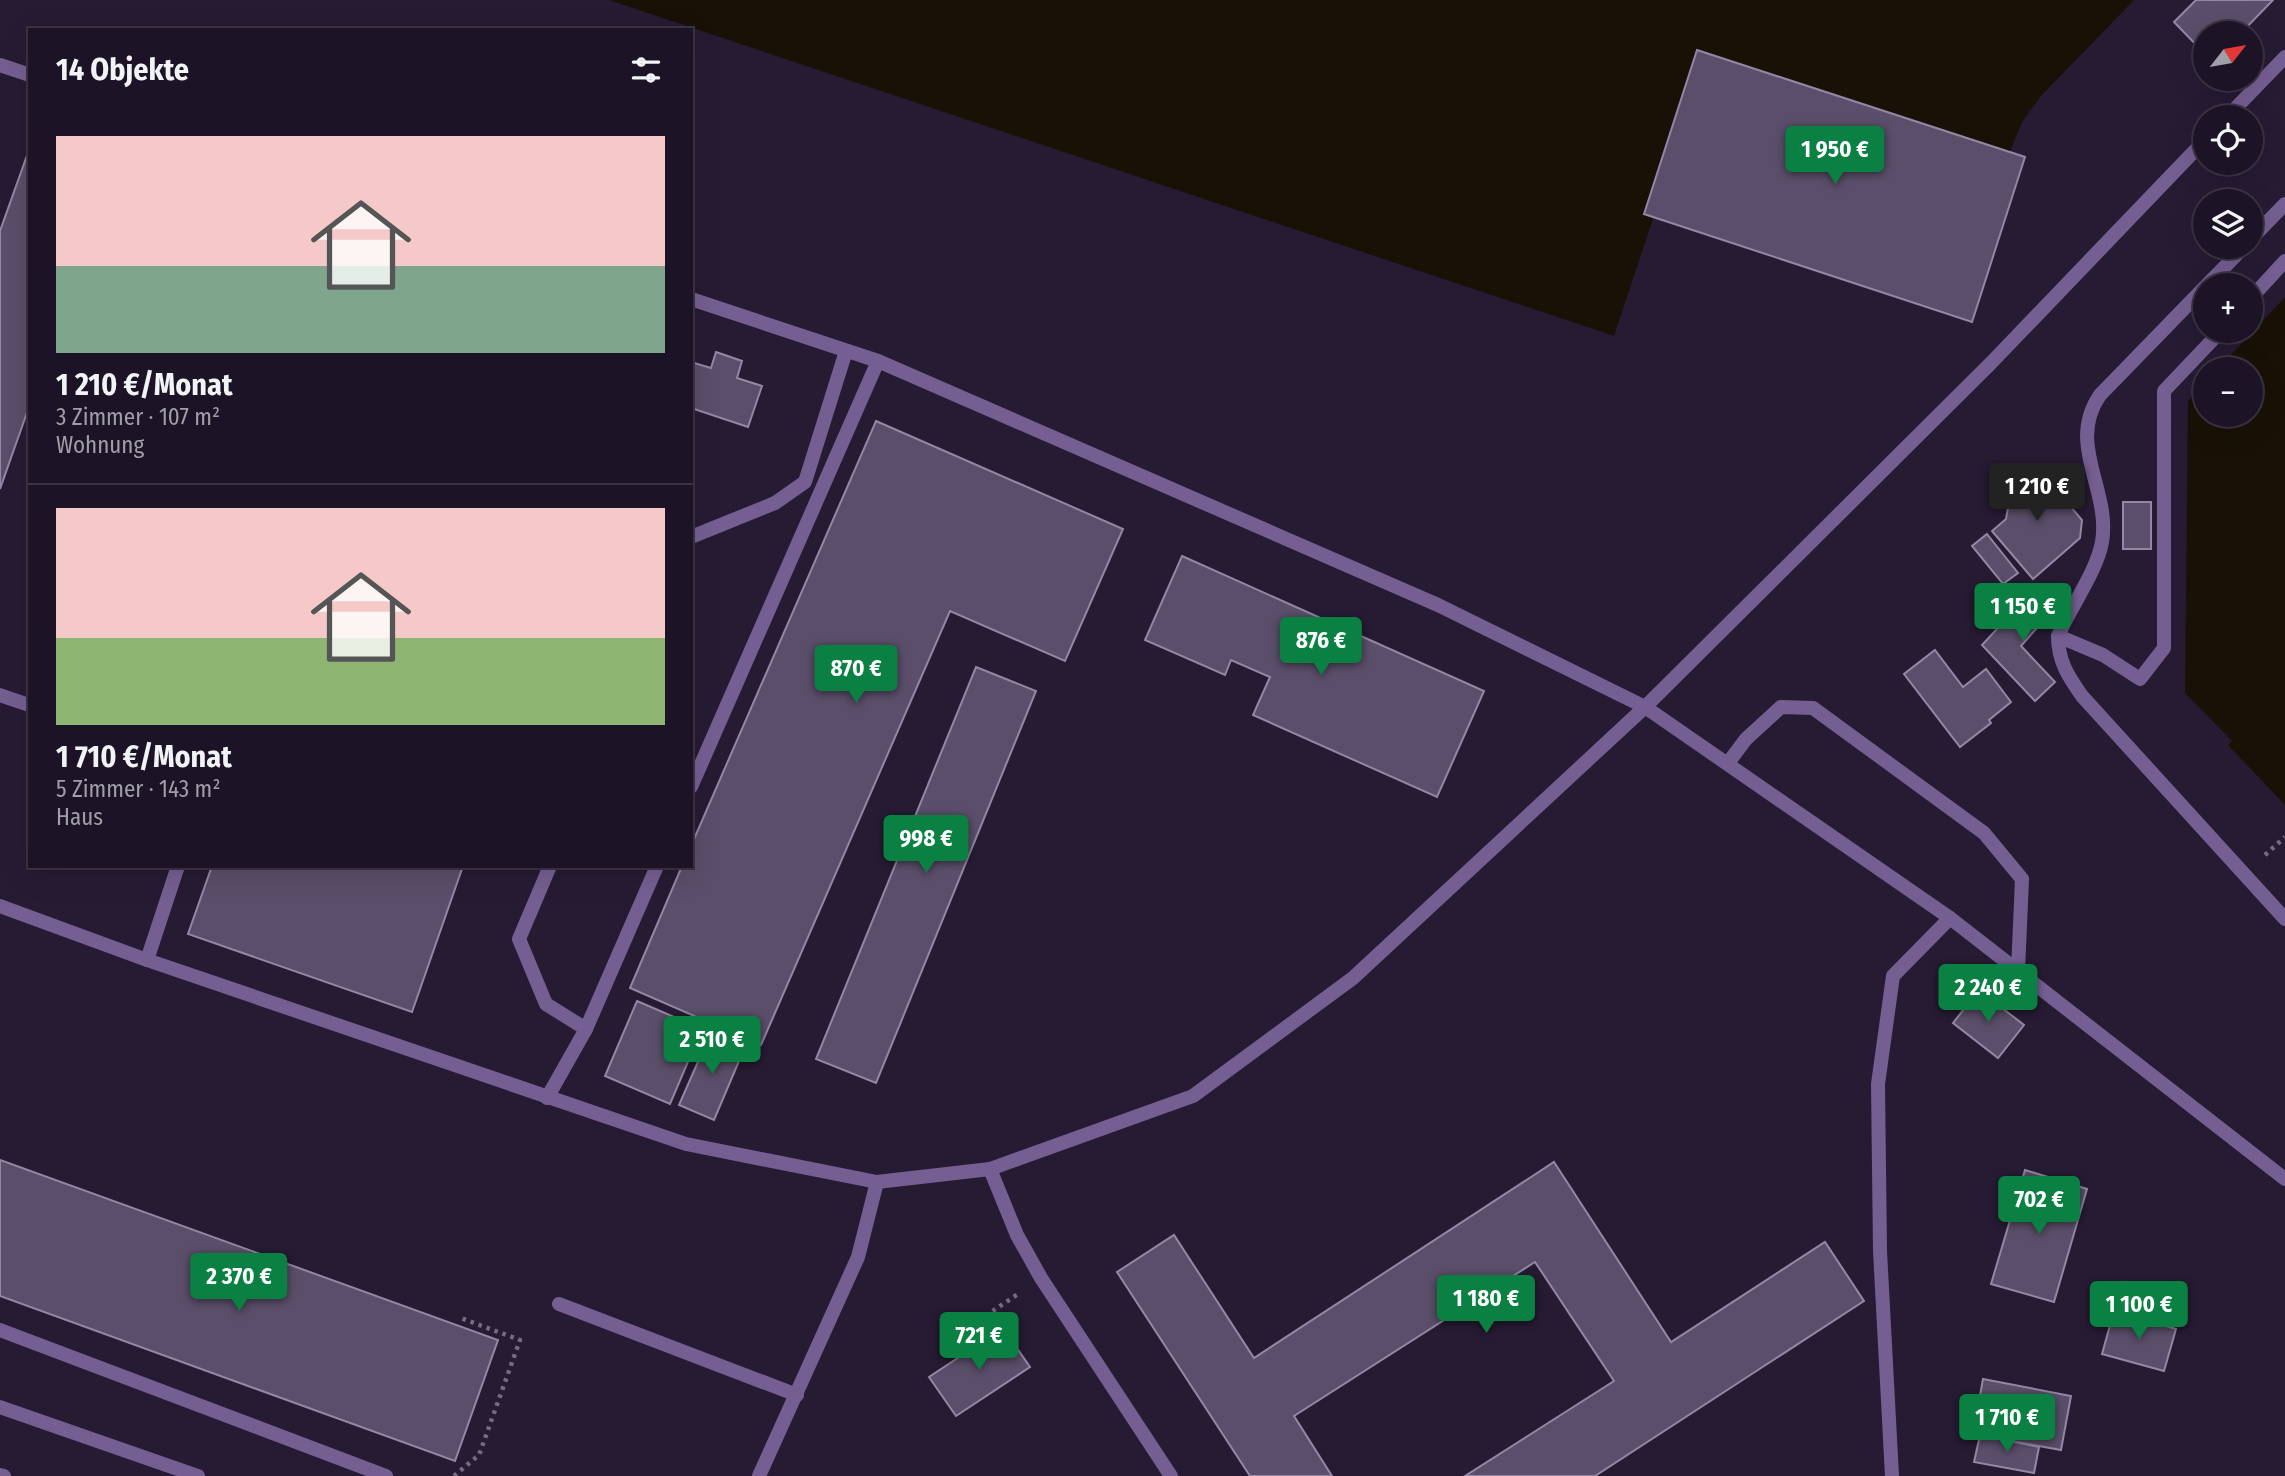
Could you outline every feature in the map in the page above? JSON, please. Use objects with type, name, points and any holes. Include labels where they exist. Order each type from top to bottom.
[{"type":"lane","points":[[2239,105],[2285,57]]},
{"type":"lane","points":[[0,65],[28,74]]},
{"type":"lane","points":[[0,906],[147,960],[685,1144],[877,1182],[990,1169],[1193,1096],[1353,978],[1645,707],[1991,363],[2193,153]]},
{"type":"lane","points":[[2263,227],[2285,204]]},
{"type":"lane","points":[[2219,273],[2232,259]]},
{"type":"lane","points":[[2263,285],[2285,261]]},
{"type":"lane","points":[[693,300],[878,361],[1438,605],[1645,707],[1950,918],[2285,1179]]},
{"type":"lane","points":[[2193,300],[2091,409],[2086,425],[2090,466],[2103,522],[2102,543],[2058,636],[2058,652],[2066,672],[2082,696],[2285,919]]},
{"type":"lane","points":[[2058,636],[2104,655],[2140,679],[2164,648],[2164,391],[2210,343]]},
{"type":"lane","points":[[693,536],[775,503],[805,482],[846,351]]},
{"type":"lane","points":[[693,782],[878,361]]},
{"type":"lane","points":[[0,695],[28,705]]},
{"type":"lane","points":[[1728,764],[1746,739],[1781,707],[1813,708],[1984,834],[2022,879],[2018,970]]},
{"type":"lane","points":[[147,960],[177,868]]},
{"type":"lane","points":[[549,868],[519,939],[546,1004],[586,1029]]},
{"type":"lane","points":[[547,1098],[586,1029],[656,868]]},
{"type":"lane","points":[[1892,1476],[1880,1251],[1878,1084],[1893,976],[1950,918]]},
{"type":"lane","points":[[990,1169],[1017,1235],[1041,1278],[1171,1476]]},
{"type":"lane","points":[[759,1476],[858,1257],[877,1182]]},
{"type":"lane","points":[[559,1304],[797,1395]]},
{"type":"lane","points":[[0,1330],[387,1476]]},
{"type":"lane","points":[[0,1407],[198,1476]]},
{"type":"path","points":[[2262,858],[2285,837]]},
{"type":"path","points":[[971,1350],[960,1333],[1041,1278]]},
{"type":"path","points":[[454,1476],[480,1455],[520,1340],[458,1317]]},
{"type":"shaded area","points":[[609,0],[2134,0],[2041,96],[2022,122],[2008,156],[1672,162],[1614,336]]},
{"type":"shaded area","points":[[2285,297],[2285,805],[2228,745],[2232,741],[2185,693],[2188,401],[2193,396],[2193,427],[2263,427],[2263,357],[2229,357],[2242,343],[2263,343],[2263,321]]},
{"type":"building","points":[[2196,0],[2273,0],[2253,21],[2193,21],[2193,42],[2174,22]]},
{"type":"building","points":[[1697,50],[2025,157],[1972,322],[1644,214]]},
{"type":"building","points":[[28,153],[28,410],[0,489],[0,231]]},
{"type":"building","points":[[716,352],[742,361],[737,378],[762,386],[748,427],[693,409],[693,363],[711,368]]},
{"type":"building","points":[[876,421],[1123,529],[1065,661],[950,611],[761,1045],[630,988],[681,868],[693,868],[693,841]]},
{"type":"building","points":[[2027,468],[2043,474],[2082,520],[2080,538],[2033,579],[1992,531],[2006,519],[2010,497],[2004,487]]},
{"type":"building","points":[[2123,502],[2151,502],[2151,549],[2123,549]]},
{"type":"building","points":[[1987,534],[2018,573],[2003,584],[1972,546]]},
{"type":"building","points":[[1182,556],[1484,691],[1437,797],[1253,715],[1270,677],[1231,660],[1225,675],[1145,640]]},
{"type":"building","points":[[2037,586],[2058,604],[2021,646],[2055,682],[2035,701],[1982,645]]},
{"type":"building","points":[[1935,650],[1963,687],[1986,669],[2011,702],[1989,720],[1991,723],[1960,747],[1904,674]]},
{"type":"building","points":[[976,667],[1036,691],[876,1083],[816,1059]]},
{"type":"building","points":[[211,868],[462,868],[412,1012],[188,934]]},
{"type":"building","points":[[1979,990],[2024,1025],[1998,1058],[1953,1023]]},
{"type":"building","points":[[637,1001],[702,1029],[670,1104],[605,1076]]},
{"type":"building","points":[[711,1032],[745,1047],[714,1120],[679,1105]]},
{"type":"building","points":[[0,1160],[498,1340],[455,1461],[0,1296]]},
{"type":"building","points":[[1554,1162],[1671,1342],[1825,1242],[1864,1301],[1595,1476],[1465,1476],[1614,1381],[1535,1262],[1294,1416],[1332,1476],[1250,1476],[1117,1272],[1174,1235],[1254,1358]]},
{"type":"building","points":[[2025,1170],[2087,1189],[2054,1302],[1991,1284]]},
{"type":"building","points":[[2126,1282],[2182,1297],[2173,1328],[2117,1312]]},
{"type":"building","points":[[2114,1311],[2176,1329],[2164,1371],[2102,1354]]},
{"type":"building","points":[[1003,1328],[1030,1367],[956,1416],[929,1377]]},
{"type":"building","points":[[1983,1379],[2071,1396],[2061,1450],[1973,1434]]},
{"type":"building","points":[[1980,1435],[2039,1447],[2034,1473],[1974,1462]]}]
